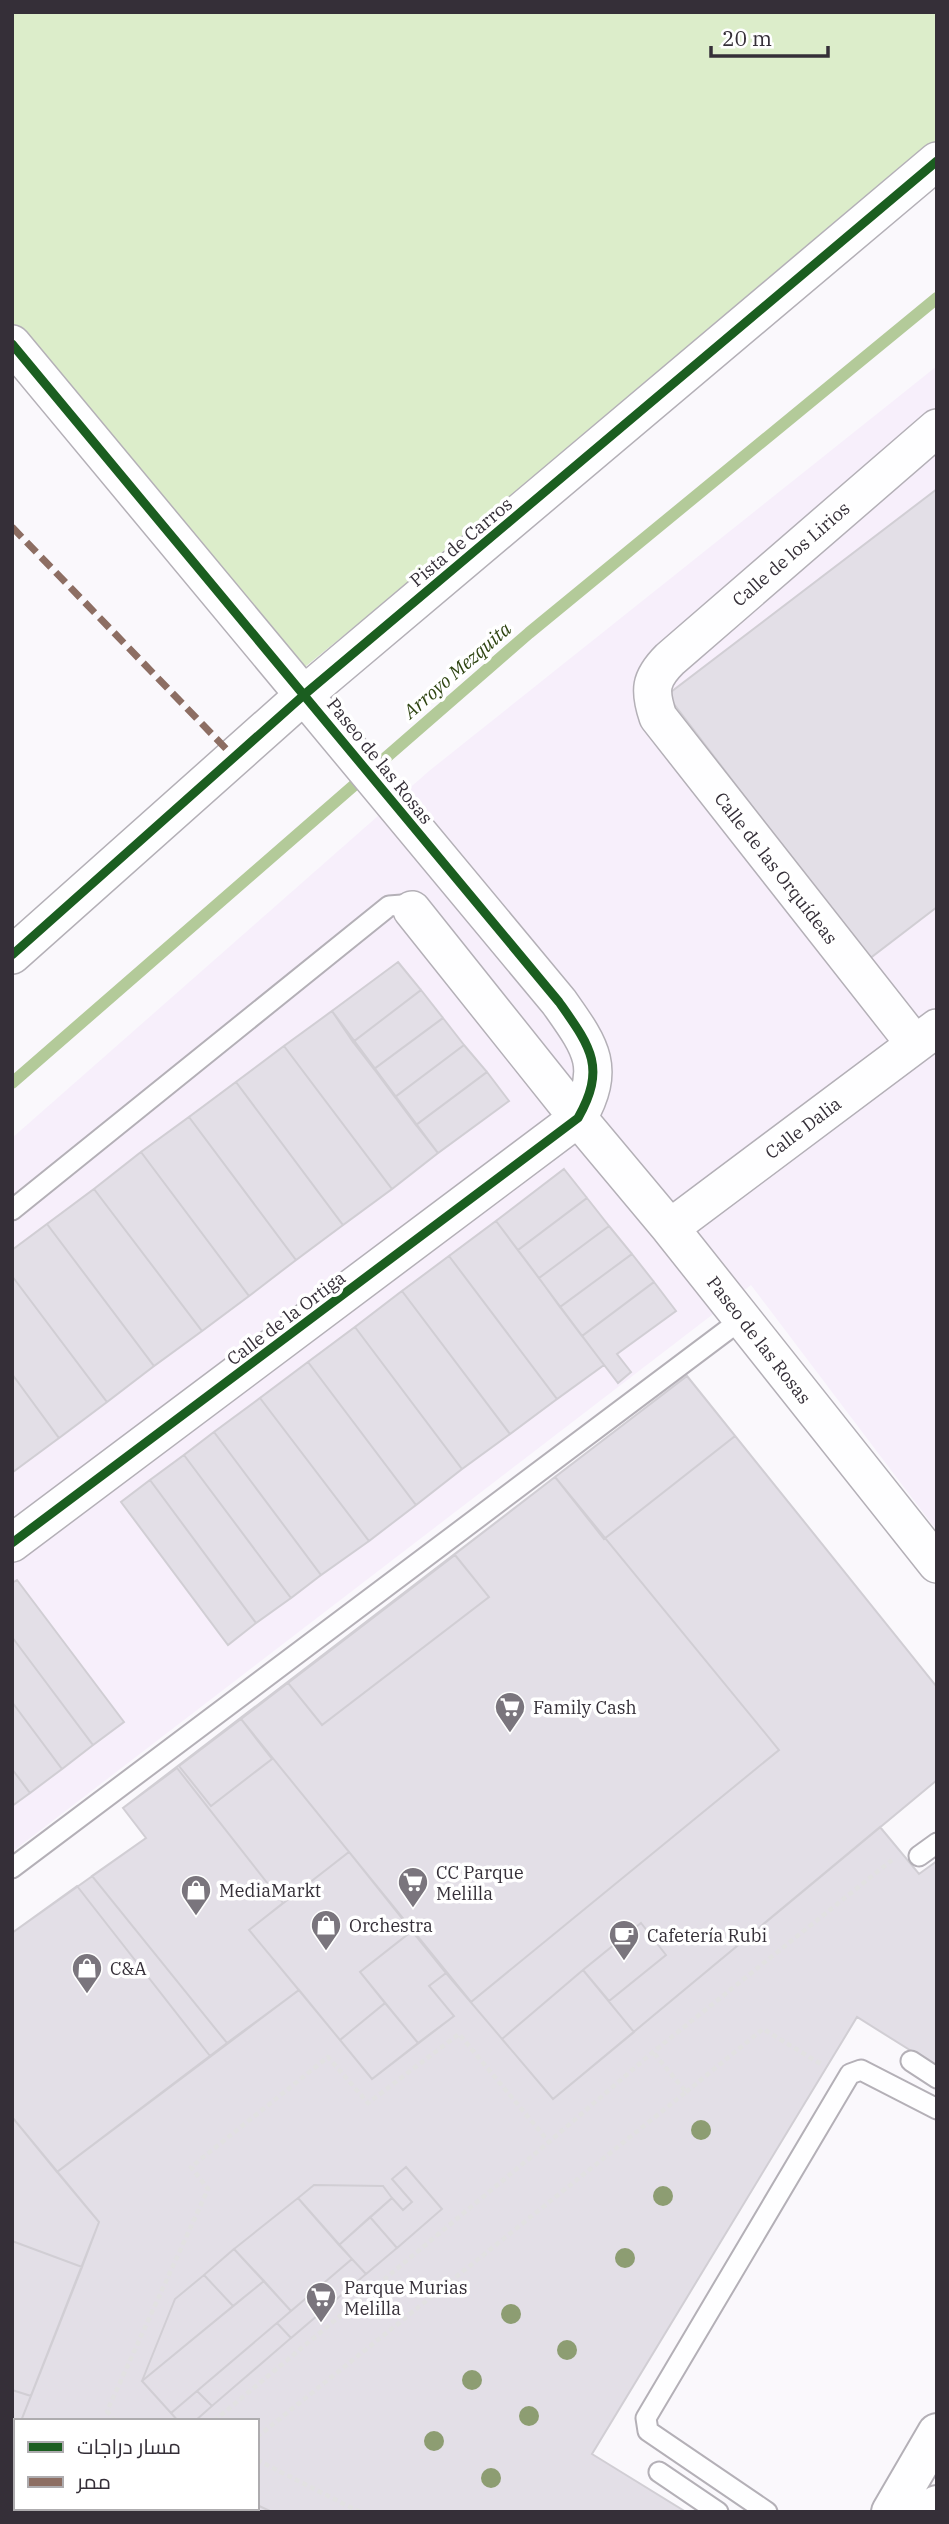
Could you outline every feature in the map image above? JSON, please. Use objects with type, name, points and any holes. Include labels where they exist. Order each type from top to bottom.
[{"type":"street","name":"Pista de Carros","points":[[12,955],[223,765],[313,704],[937,161]]},
{"type":"street","name":"Paseo de las Rosas","points":[[12,344],[559,1002],[581,1033],[590,1050],[593,1066],[593,1083],[588,1100],[578,1118]]},
{"type":"street","name":"Calle de los Lirios","points":[[652,686],[658,671],[670,659],[937,428]]},
{"type":"street","name":"Calle de las Orquídeas","points":[[652,686],[652,701],[658,717],[926,1036]]},
{"type":"street","name":"Paseo de las Rosas","points":[[412,910],[578,1118],[670,1228],[937,1564]]},
{"type":"street","name":"Calle Dalia","points":[[670,1228],[926,1036]]},
{"type":"street","name":"Calle de la Ortiga","points":[[12,1543],[578,1118]]},
{"type":"street","points":[[891,2512],[937,2433]]},
{"type":"street","points":[[933,2512],[937,2505]]},
{"type":"lane","points":[[12,1210],[389,906],[402,905],[412,910]]},
{"type":"lane","points":[[12,1868],[742,1319]]},
{"type":"lane","points":[[919,1856],[937,1843]]},
{"type":"lane","points":[[911,2061],[937,2078]]},
{"type":"lane","points":[[766,2512],[648,2431],[646,2418],[854,2071],[861,2070],[937,2109]]},
{"type":"lane","points":[[659,2472],[718,2512]]},
{"type":"path","points":[[216,2419],[653,2052],[895,1857]]},
{"type":"path","points":[[259,2435],[764,2029],[847,2079]]},
{"type":"path","points":[[113,2419],[107,2411],[208,2189],[191,2167],[328,2056],[368,2103],[459,2034],[549,2142]]},
{"type":"path","points":[[653,2052],[686,2092]]},
{"type":"path","points":[[259,2461],[360,2512]]},
{"type":"shaded area","points":[[937,366],[937,1531],[751,1285],[12,1852],[12,1138],[429,771]]},
{"type":"green space","points":[[12,12],[937,12],[937,142],[734,318],[300,671],[12,322]]},
{"type":"building","points":[[937,489],[937,907],[869,959],[667,695]]},
{"type":"building","points":[[398,962],[421,990],[353,1042],[332,1011]]},
{"type":"building","points":[[421,990],[443,1018],[374,1069],[353,1042]]},
{"type":"building","points":[[332,1011],[438,1153],[392,1189],[284,1046]]},
{"type":"building","points":[[443,1018],[464,1045],[395,1097],[374,1069]]},
{"type":"building","points":[[464,1045],[487,1072],[416,1125],[395,1097]]},
{"type":"building","points":[[284,1046],[392,1189],[343,1225],[236,1082]]},
{"type":"building","points":[[487,1072],[509,1101],[438,1153],[416,1125]]},
{"type":"building","points":[[236,1082],[343,1225],[296,1260],[189,1117]]},
{"type":"building","points":[[189,1117],[296,1260],[249,1296],[141,1152]]},
{"type":"building","points":[[141,1152],[249,1296],[202,1331],[94,1189]]},
{"type":"building","points":[[564,1169],[587,1198],[518,1250],[496,1221]]},
{"type":"building","points":[[94,1189],[202,1331],[154,1366],[47,1224]]},
{"type":"building","points":[[587,1198],[609,1226],[539,1278],[518,1250]]},
{"type":"building","points":[[496,1221],[604,1365],[557,1399],[449,1256]]},
{"type":"building","points":[[47,1224],[154,1366],[107,1402],[12,1276],[12,1250]]},
{"type":"building","points":[[609,1226],[632,1254],[560,1307],[539,1278]]},
{"type":"building","points":[[632,1254],[654,1282],[582,1336],[560,1307]]},
{"type":"building","points":[[449,1256],[557,1399],[510,1434],[402,1291]]},
{"type":"building","points":[[12,1276],[107,1402],[59,1438],[12,1374]]},
{"type":"building","points":[[654,1282],[676,1311],[617,1354],[631,1372],[618,1383],[582,1336]]},
{"type":"building","points":[[402,1291],[510,1434],[462,1469],[355,1327]]},
{"type":"building","points":[[355,1327],[462,1469],[416,1505],[308,1362]]},
{"type":"building","points":[[308,1362],[416,1505],[369,1541],[260,1398]]},
{"type":"building","points":[[12,1374],[59,1438],[13,1472],[12,1472]]},
{"type":"building","name":"CC Parque Melilla","points":[[687,1376],[937,1687],[937,1780],[553,2099],[446,1973],[429,1986],[454,2016],[372,2079],[299,1990],[57,2172],[99,2222],[22,2419],[14,2419],[12,2476],[12,1933],[146,1838],[123,1808]]},
{"type":"building","points":[[687,1376],[735,1436],[604,1539],[555,1477]]},
{"type":"building","points":[[260,1398],[369,1541],[321,1575],[214,1432]]},
{"type":"building","points":[[214,1432],[321,1575],[291,1598],[184,1455]]},
{"type":"building","points":[[184,1455],[291,1598],[256,1623],[150,1480]]},
{"type":"building","name":"Family Cash","points":[[555,1477],[779,1750],[471,2002],[241,1719]]},
{"type":"building","points":[[150,1480],[256,1623],[228,1645],[121,1502]]},
{"type":"building","points":[[455,1555],[489,1597],[322,1725],[288,1683]]},
{"type":"building","points":[[17,1580],[124,1722],[93,1745],[12,1637],[12,1583]]},
{"type":"building","points":[[12,1637],[93,1745],[62,1769],[12,1702]]},
{"type":"building","points":[[12,1702],[62,1769],[30,1793],[12,1769]]},
{"type":"building","points":[[241,1719],[272,1759],[211,1806],[179,1766]]},
{"type":"building","name":"MediaMarkt","points":[[177,1768],[283,1903],[249,1930],[299,1990],[227,2043],[92,1876],[146,1838],[123,1808]]},
{"type":"building","points":[[12,1769],[30,1793],[12,1806]]},
{"type":"building","points":[[880,1827],[919,1874],[937,1861],[937,2067],[857,2017],[592,2454],[686,2512],[272,2512],[259,2506],[259,2419],[22,2419],[99,2222],[57,2172],[299,1990],[372,2079],[454,2016],[429,1986],[446,1973],[553,2099]]},
{"type":"building","name":"Orchestra","points":[[349,1852],[412,1931],[360,1972],[385,2003],[340,2040],[249,1930]]},
{"type":"building","name":"C&A","points":[[77,1886],[210,2056],[57,2172],[12,2117],[12,1933]]},
{"type":"building","name":"Cafetería Rubi","points":[[641,1923],[666,1955],[609,2001],[583,1970]]},
{"type":"building","points":[[412,1931],[446,1973],[429,1986],[454,2016],[418,2043],[360,1972]]},
{"type":"building","points":[[583,1970],[634,2032],[553,2099],[502,2039]]},
{"type":"building","points":[[385,2003],[418,2043],[372,2079],[340,2040]]},
{"type":"building","points":[[12,2117],[99,2222],[82,2267],[12,2241]]},
{"type":"building","points":[[406,2167],[442,2209],[397,2248],[370,2217],[392,2198],[403,2210],[412,2202],[392,2179]]},
{"type":"building","points":[[314,2185],[383,2186],[392,2198],[339,2245],[298,2198]]},
{"type":"building","points":[[298,2198],[352,2259],[291,2311],[234,2249]]},
{"type":"building","points":[[370,2217],[397,2248],[366,2274],[339,2245]]},
{"type":"building","points":[[12,2241],[82,2267],[31,2396],[12,2390]]},
{"type":"building","points":[[234,2249],[264,2281],[233,2306],[204,2275]]},
{"type":"building","points":[[352,2259],[366,2274],[291,2338],[277,2323]]},
{"type":"building","points":[[204,2275],[233,2306],[142,2381],[175,2299]]},
{"type":"building","points":[[264,2281],[291,2311],[171,2413],[142,2381]]},
{"type":"building","points":[[277,2323],[291,2338],[212,2406],[197,2391]]},
{"type":"building","points":[[12,2390],[31,2396],[22,2419],[14,2419],[12,2476]]},
{"type":"building","points":[[197,2391],[212,2406],[197,2419],[176,2419],[171,2413]]},
{"type":"building","points":[[14,2472],[14,2510],[220,2510],[12,2512]]},
{"type":"building","points":[[259,2506],[272,2512],[218,2512],[259,2510]]},
{"type":"building","points":[[259,2506],[272,2512],[218,2512],[259,2510]]},
{"type":"waterway","name":"Arroyo Mezquita","points":[[12,1083],[529,633],[937,298]]},
{"type":"marked path","points":[[12,527],[233,756]]},
{"type":"cycle path","points":[[12,955],[305,694],[937,161]]},
{"type":"cycle path","points":[[12,344],[559,1002],[586,1045],[593,1070],[592,1085],[578,1118],[12,1543]]},
{"type":"place","name":"Family Cash","points":[[510,1734]]},
{"type":"place","name":"CC Parque Melilla","points":[[413,1909]]},
{"type":"place","name":"MediaMarkt","points":[[196,1917]]},
{"type":"place","name":"Orchestra","points":[[326,1952]]},
{"type":"place","name":"Cafetería Rubi","points":[[624,1962]]},
{"type":"place","name":"C&A","points":[[87,1995]]},
{"type":"place","name":"Parque Murias Melilla","points":[[321,2324]]}]
